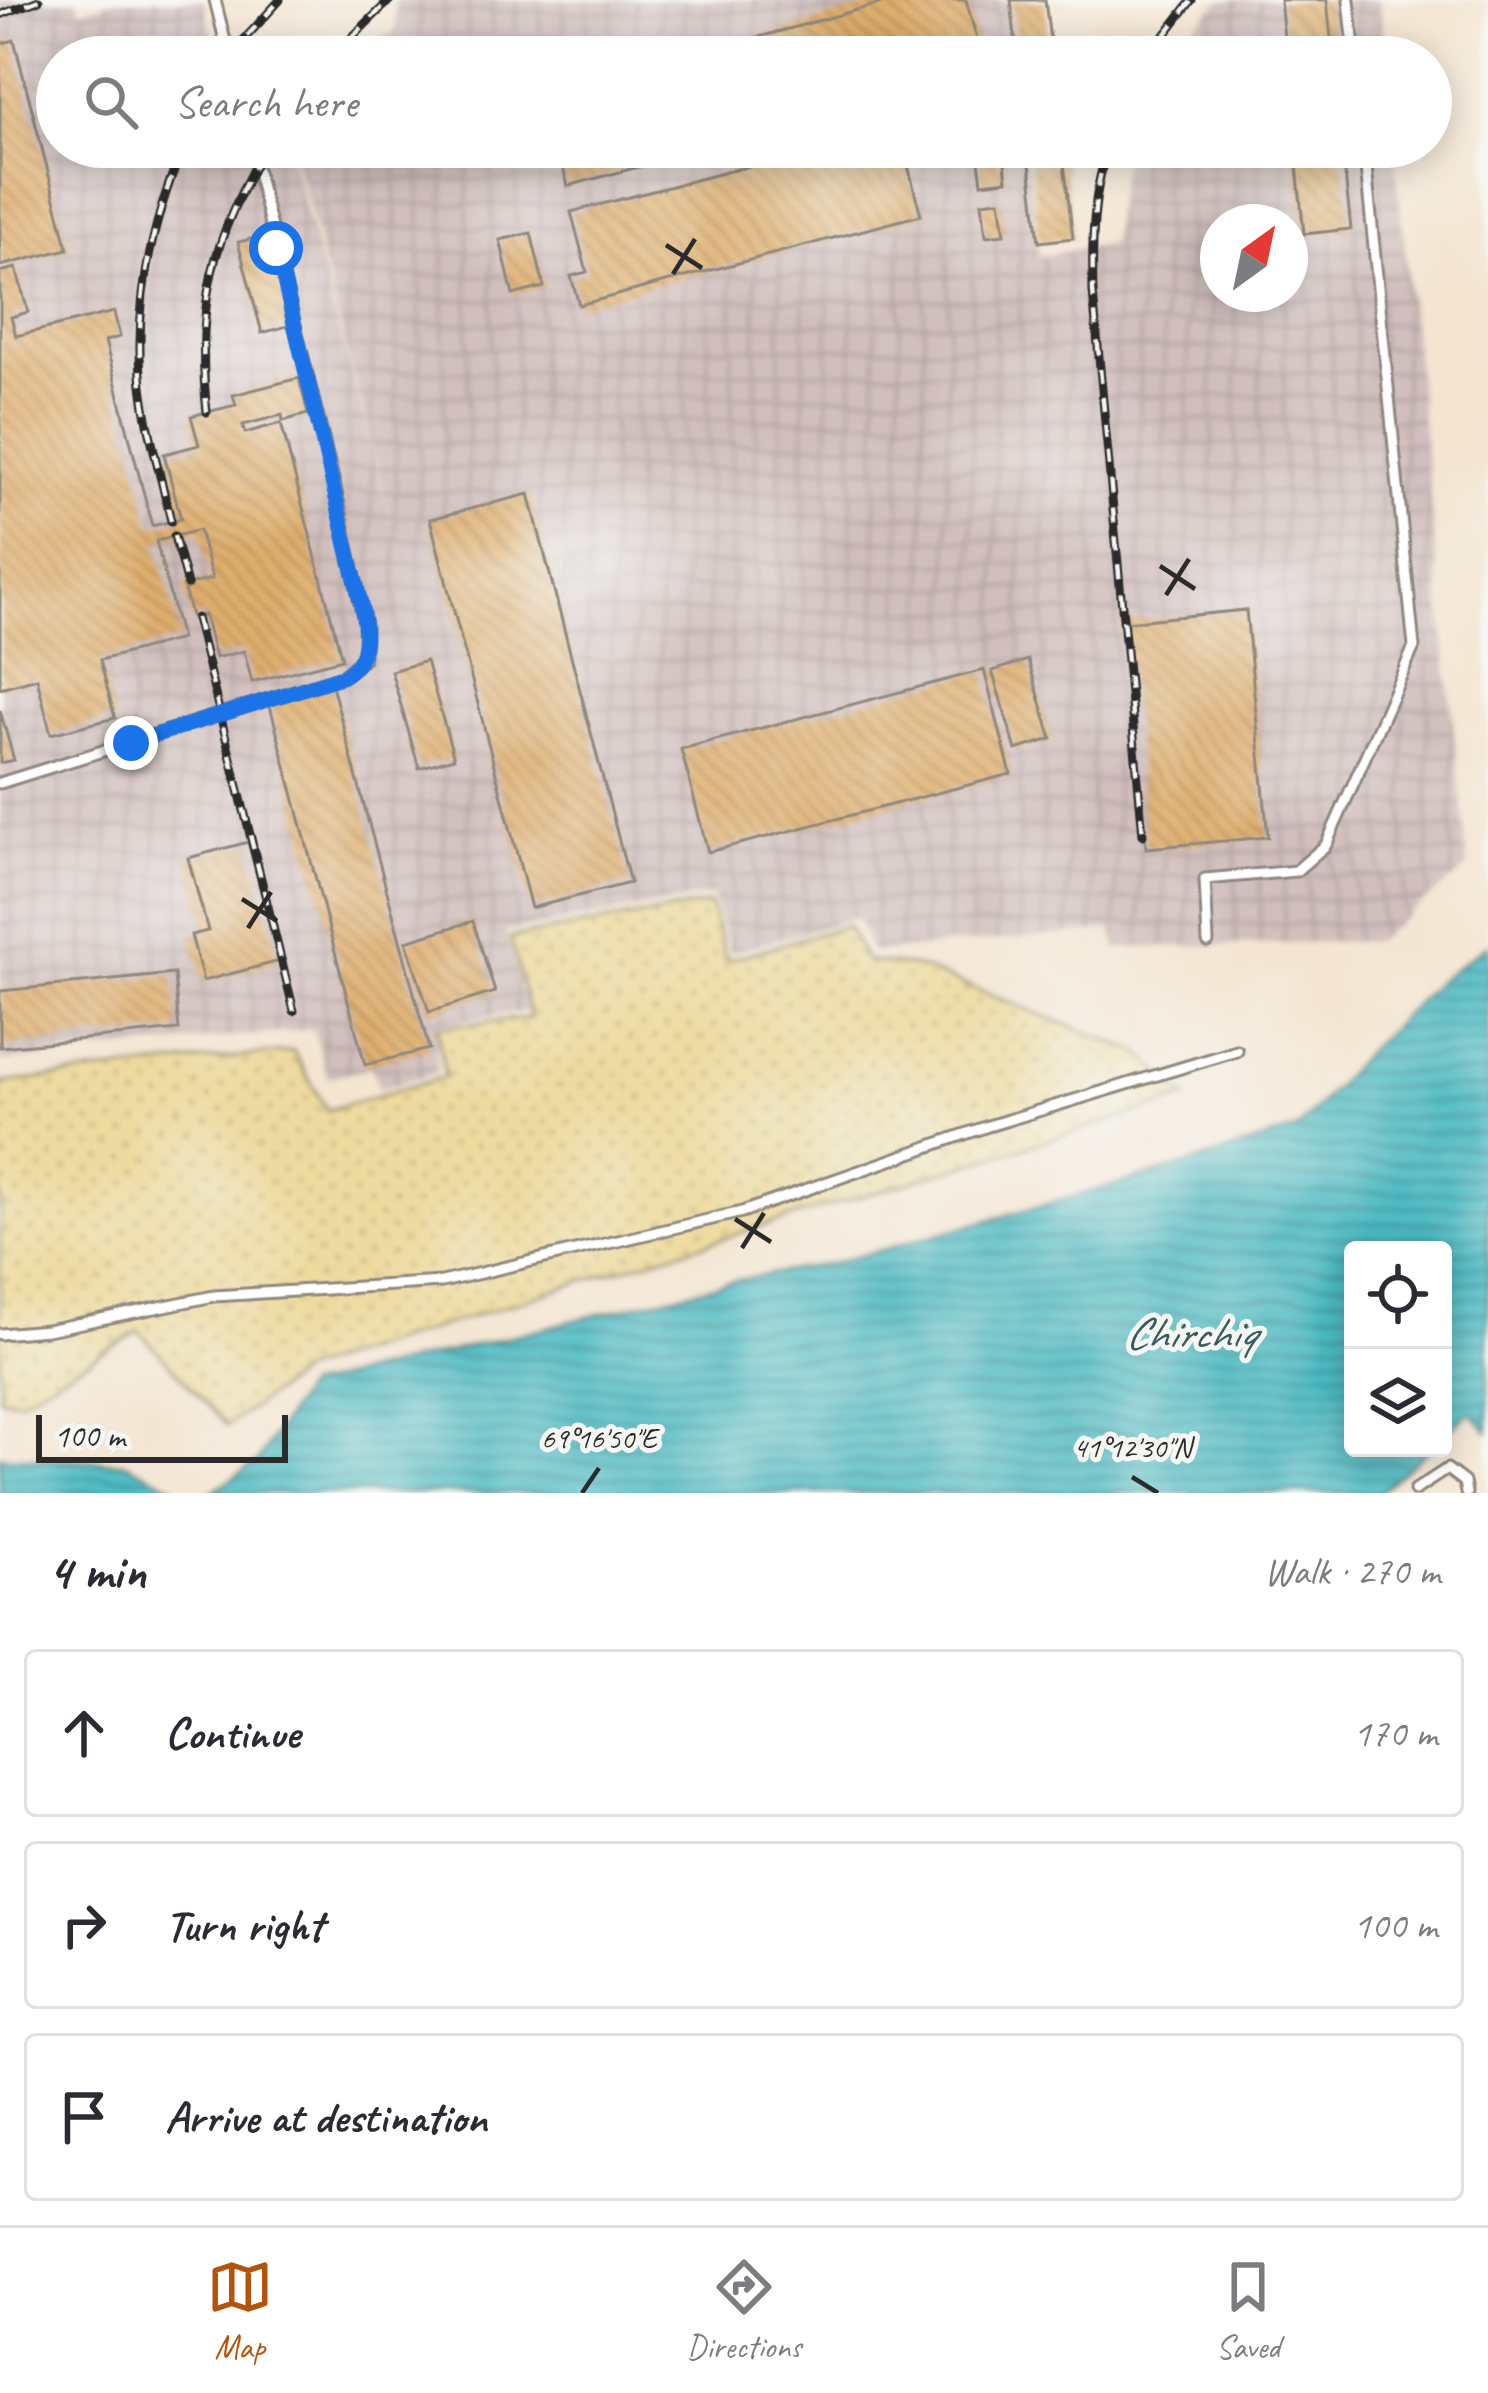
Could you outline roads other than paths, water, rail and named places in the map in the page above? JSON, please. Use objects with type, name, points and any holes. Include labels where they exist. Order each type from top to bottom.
[{"type":"lane","points":[[215,0],[224,36]]},
{"type":"lane","points":[[1349,0],[1353,36]]},
{"type":"lane","points":[[0,784],[343,676],[363,659],[365,625],[337,495],[256,168]]},
{"type":"lane","points":[[1208,942],[1205,879],[1296,871],[1326,845],[1414,647],[1366,168]]},
{"type":"lane","points":[[0,1334],[46,1330],[214,1295],[442,1282],[512,1266],[742,1212],[988,1126],[1237,1051]]},
{"type":"lane","points":[[1414,1490],[1447,1469],[1464,1483],[1466,1493]]},
{"type":"water","name":"Chirchiq","points":[[1488,944],[1488,1431],[1471,1412],[1452,1428],[1452,1241],[1344,1241],[1344,1457],[1420,1457],[1378,1493],[210,1493],[257,1462],[304,1388],[731,1281],[833,1263],[1177,1168],[1298,1129],[1438,981]]},
{"type":"water","points":[[0,1456],[124,1462],[186,1493],[0,1493]]},
{"type":"railway","points":[[0,15],[39,0]]},
{"type":"railway","points":[[247,36],[280,0]]},
{"type":"railway","points":[[353,36],[390,0]]},
{"type":"railway","points":[[1164,36],[1192,0]]},
{"type":"railway","points":[[171,521],[146,412],[140,345],[148,258],[175,168]]},
{"type":"railway","points":[[207,412],[206,305],[220,244],[254,168]]},
{"type":"railway","points":[[1102,168],[1093,237],[1093,292],[1143,835]]},
{"type":"railway","points":[[174,536],[187,585]]},
{"type":"railway","points":[[196,618],[294,1011]]}]
